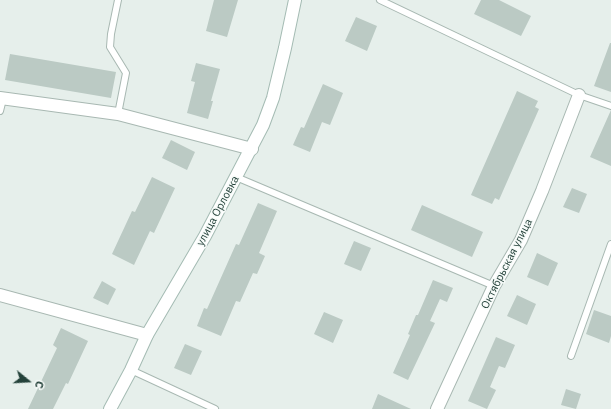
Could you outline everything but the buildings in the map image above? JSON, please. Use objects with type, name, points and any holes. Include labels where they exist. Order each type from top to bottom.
[{"type":"street","name":"улица Орловка","points":[[110,409],[147,336],[205,236],[236,176],[252,149],[263,125],[273,98],[295,0]]},
{"type":"street","name":"Октябрьская улица","points":[[437,409],[494,286],[521,240],[542,191],[579,95]]},
{"type":"street","points":[[2,99],[118,114],[252,149]]},
{"type":"street","points":[[0,295],[147,336]]},
{"type":"lane","points":[[118,0],[110,47],[126,73],[118,114]]},
{"type":"lane","points":[[380,0],[579,95],[611,106]]},
{"type":"lane","points":[[0,111],[2,99]]},
{"type":"lane","points":[[236,176],[494,286]]},
{"type":"lane","points":[[570,356],[611,244]]},
{"type":"lane","points":[[131,370],[215,409]]}]
